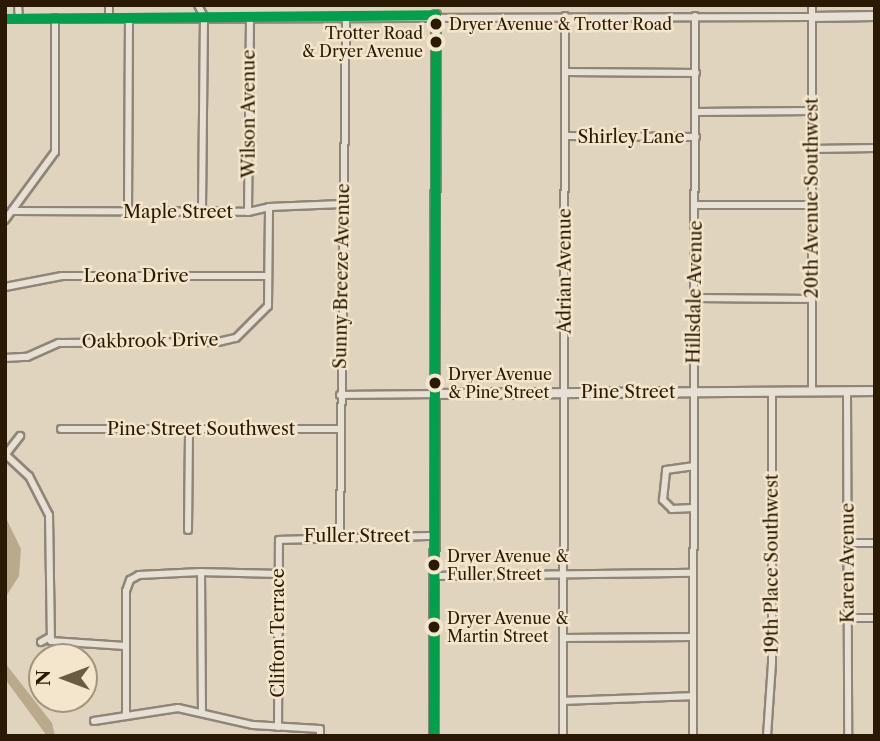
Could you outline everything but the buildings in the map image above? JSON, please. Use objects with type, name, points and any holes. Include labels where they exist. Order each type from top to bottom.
[{"type":"street","points":[[18,5],[19,19]]},
{"type":"street","points":[[109,5],[109,18]]},
{"type":"street","points":[[198,5],[204,17],[202,212]]},
{"type":"street","points":[[434,736],[436,5]]},
{"type":"street","points":[[535,5],[535,16]]},
{"type":"street","points":[[632,5],[632,16]]},
{"type":"street","points":[[723,5],[723,16]]},
{"type":"street","name":"20th Avenue Southwest","points":[[812,5],[812,391]]},
{"type":"street","points":[[5,19],[436,15],[875,16]]},
{"type":"street","name":"Sunny Breeze Avenue","points":[[340,536],[346,16]]},
{"type":"street","name":"Adrian Avenue","points":[[563,736],[565,16]]},
{"type":"street","name":"Hillsdale Avenue","points":[[693,736],[695,16]]},
{"type":"street","name":"Wilson Avenue","points":[[248,212],[250,17]]},
{"type":"street","points":[[5,220],[55,152],[55,18]]},
{"type":"street","points":[[128,211],[129,18]]},
{"type":"street","points":[[566,72],[696,73]]},
{"type":"street","points":[[696,111],[812,111]]},
{"type":"street","name":"Shirley Lane","points":[[566,136],[696,137]]},
{"type":"street","points":[[812,149],[875,148]]},
{"type":"street","name":"Maple Street","points":[[12,211],[248,212],[269,206],[342,204]]},
{"type":"street","points":[[696,205],[812,205]]},
{"type":"street","name":"Oakbrook Drive","points":[[5,358],[27,358],[59,343],[218,342],[236,338],[268,306],[269,206]]},
{"type":"street","name":"Leona Drive","points":[[5,287],[22,288],[62,276],[268,276]]},
{"type":"street","points":[[696,298],[812,299]]},
{"type":"street","name":"Karen Avenue","points":[[847,391],[848,736]]},
{"type":"street","name":"Pine Street","points":[[340,395],[875,391]]},
{"type":"street","name":"19th Place Southwest","points":[[767,736],[772,662],[772,392]]},
{"type":"street","name":"Pine Street Southwest","points":[[61,429],[340,429]]},
{"type":"street","points":[[188,530],[189,429]]},
{"type":"street","points":[[20,436],[6,454],[29,476],[49,515],[52,640]]},
{"type":"street","points":[[693,466],[666,470],[663,500],[672,509],[693,508]]},
{"type":"street","name":"Fuller Street","points":[[279,540],[340,536],[435,536]]},
{"type":"street","name":"Clifton Terrace","points":[[278,727],[279,540]]},
{"type":"street","points":[[848,543],[875,543]]},
{"type":"street","points":[[126,715],[126,591],[130,580],[139,575],[201,572],[278,574]]},
{"type":"street","points":[[201,572],[202,710]]},
{"type":"street","points":[[435,576],[693,573]]},
{"type":"street","points":[[848,618],[875,618]]},
{"type":"street","points":[[564,639],[693,637]]},
{"type":"street","points":[[41,642],[52,640],[125,646]]},
{"type":"street","points":[[564,701],[693,696]]},
{"type":"street","points":[[94,721],[153,709],[202,710],[278,727],[320,732]]},
{"type":"shaded area","points":[[5,516],[21,549],[19,576],[5,598]]},
{"type":"shaded area","points":[[5,663],[28,692],[28,710],[5,679]]},
{"type":"shaded area","points":[[30,713],[44,713],[52,723],[55,736],[47,736]]},
{"type":"transit line","points":[[5,19],[436,15],[434,736]]},
{"type":"place","name":"Dryer Avenue & Trotter Road","points":[[436,24]]},
{"type":"place","name":"Trotter Road & Dryer Avenue","points":[[436,42]]},
{"type":"place","name":"Dryer Avenue & Pine Street","points":[[435,383]]},
{"type":"place","name":"Dryer Avenue & Fuller Street","points":[[434,565]]},
{"type":"place","name":"Dryer Avenue & Martin Street","points":[[434,627]]}]
